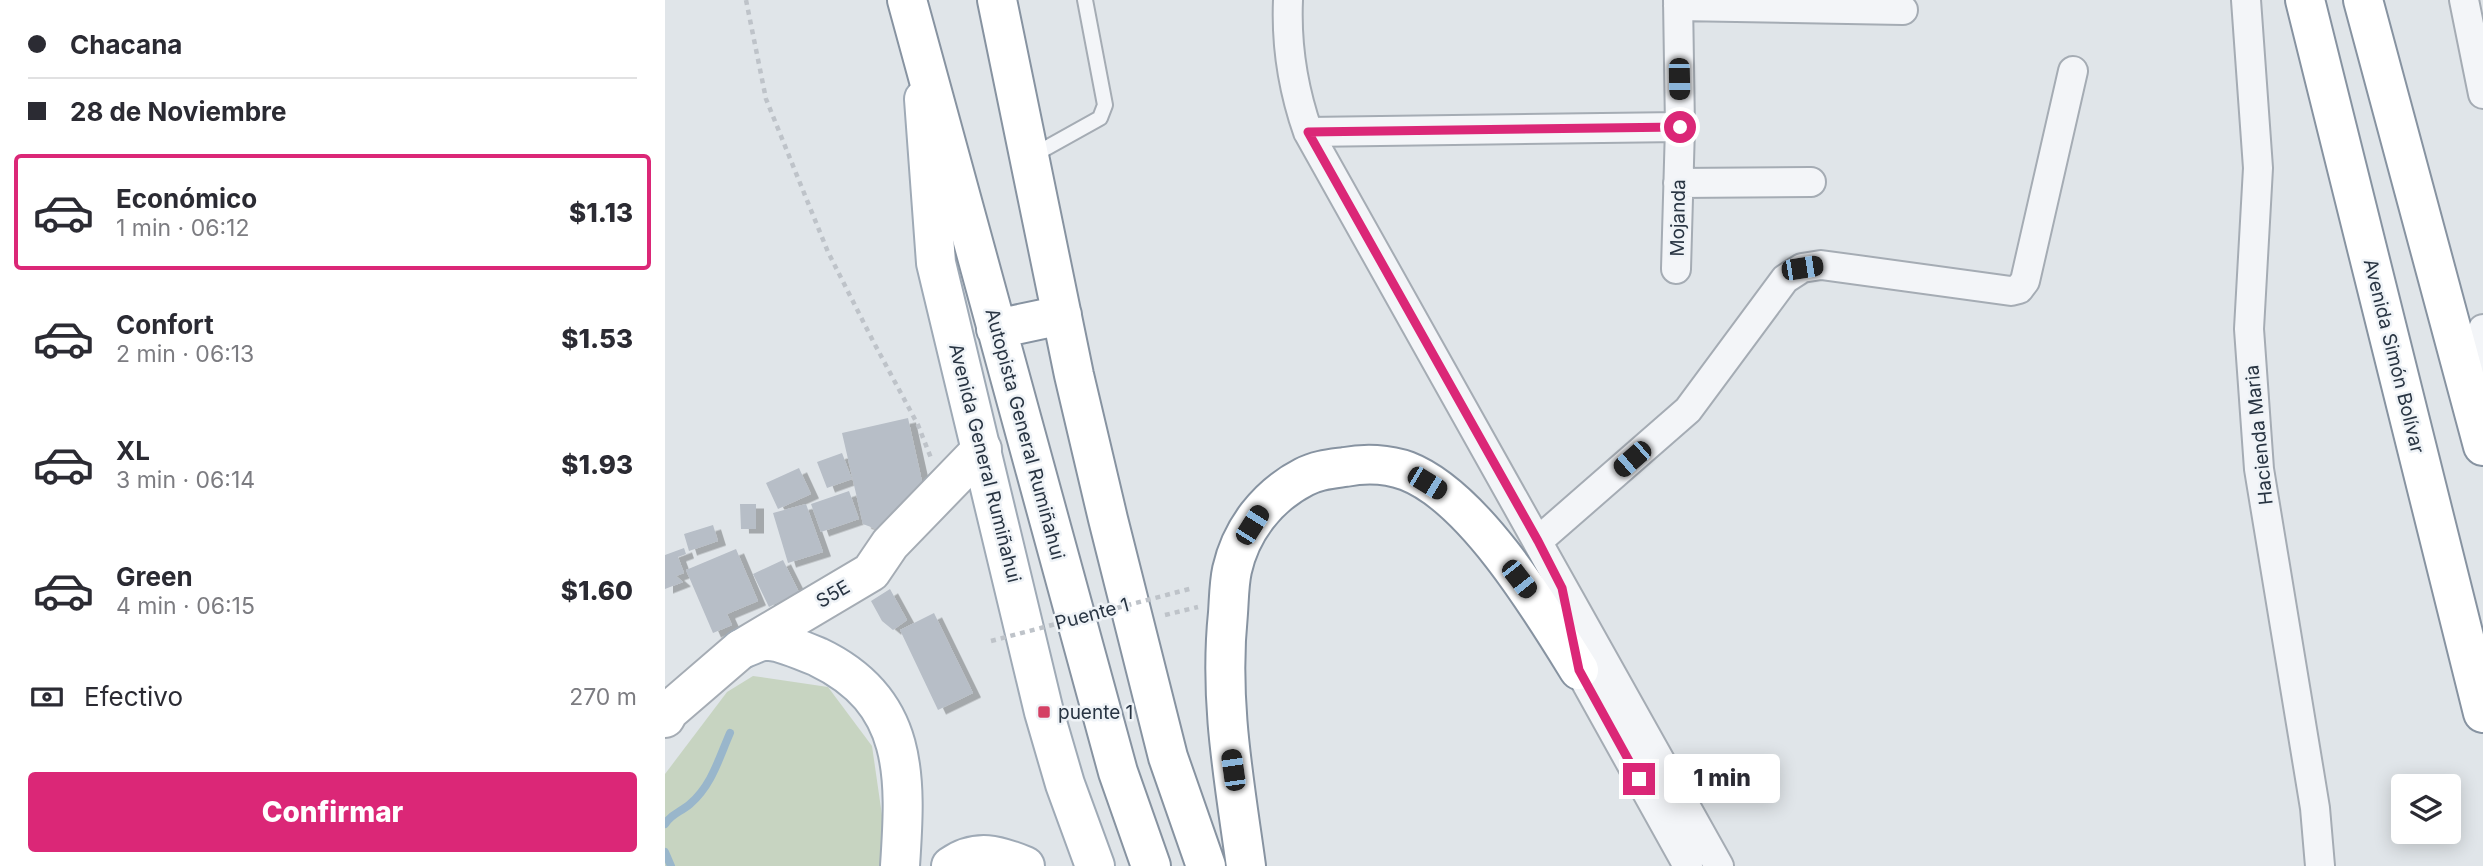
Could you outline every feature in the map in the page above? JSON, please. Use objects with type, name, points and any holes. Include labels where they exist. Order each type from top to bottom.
[{"type":"main road","name":"Autopista General Rumiñahui","points":[[907,0],[1118,772],[1151,866]]},
{"type":"main road","points":[[997,0],[1062,315],[1108,519],[1168,757],[1206,866]]},
{"type":"main road","name":"Avenida Simón Bolívar","points":[[2305,0],[2483,713]]},
{"type":"main road","points":[[2363,0],[2483,446]]},
{"type":"main road","name":"Avenida General Rumiñahui","points":[[921,51],[936,263],[1044,712],[1065,784],[1095,866]]},
{"type":"main road","points":[[996,330],[1062,315]]},
{"type":"main road","name":"S5E","points":[[665,718],[669,711],[741,649],[871,572],[890,544],[982,449]]},
{"type":"main road","points":[[1246,866],[1226,722],[1224,652],[1232,571],[1241,542],[1263,507],[1287,485],[1314,472],[1366,463],[1407,471],[1447,495],[1479,528],[1533,596],[1579,670]]},
{"type":"main road","points":[[787,621],[813,626],[865,655],[898,688],[911,707],[920,734],[925,797],[923,866]]},
{"type":"main road","points":[[741,649],[767,640],[805,652],[838,667],[871,696],[887,718],[897,743],[901,787],[900,866]]},
{"type":"main road","points":[[951,866],[964,858],[996,854],[1025,866]]},
{"type":"street","points":[[1288,0],[1290,64],[1297,101],[1308,132],[1719,866]]},
{"type":"street","name":"Hacienda Maria","points":[[2246,0],[2258,168],[2249,330],[2259,469],[2315,808],[2320,866]]},
{"type":"street","points":[[2464,0],[2483,94]]},
{"type":"street","points":[[1678,3],[1903,10]]},
{"type":"street","name":"Mojanda","points":[[1676,269],[1680,127],[1678,3]]},
{"type":"street","points":[[1538,541],[1688,410],[1785,279],[1802,268],[1821,265],[2011,291],[2019,289],[2025,281],[2074,71]]},
{"type":"street","points":[[1308,132],[1680,127]]},
{"type":"street","points":[[1678,183],[1811,182]]},
{"type":"street","points":[[2466,382],[2483,329]]},
{"type":"street","points":[[1562,588],[1579,670],[1688,866]]},
{"type":"lane","points":[[1029,158],[1100,118],[1105,105],[1084,0]]},
{"type":"path","points":[[746,0],[767,99],[828,252],[918,425],[943,489]]},
{"type":"path","name":"Puente 1","points":[[991,641],[1193,588]]},
{"type":"green space","points":[[753,676],[828,687],[872,746],[885,836],[883,866],[665,866],[665,774],[727,692]]},
{"type":"building","points":[[908,418],[922,481],[876,529],[863,524],[842,433]]},
{"type":"building","points":[[842,453],[852,479],[827,488],[817,462]]},
{"type":"building","points":[[799,468],[811,494],[778,509],[766,483]]},
{"type":"building","points":[[849,491],[859,519],[821,532],[811,504]]},
{"type":"building","points":[[740,504],[756,504],[756,529],[741,529]]},
{"type":"building","points":[[806,504],[823,552],[788,563],[773,513]]},
{"type":"building","points":[[713,525],[718,541],[689,551],[684,534]]},
{"type":"building","points":[[684,548],[686,554],[678,557],[684,573],[676,576],[683,582],[665,589],[665,555]]},
{"type":"building","points":[[736,549],[758,601],[727,614],[732,625],[713,633],[686,570]]},
{"type":"building","points":[[783,560],[799,592],[769,607],[753,574]]},
{"type":"building","points":[[890,589],[907,620],[893,630],[882,621],[871,601]]},
{"type":"building","points":[[934,613],[973,693],[938,710],[900,630]]},
{"type":"waterway","points":[[665,824],[698,797],[714,771],[730,733]]},
{"type":"waterway","points":[[665,852],[671,866]]},
{"type":"place","name":"puente 1","points":[[1044,712]]},
{"type":"route","points":[[1639,779],[1579,670],[1562,588],[1538,541],[1308,132],[1680,127]]}]
